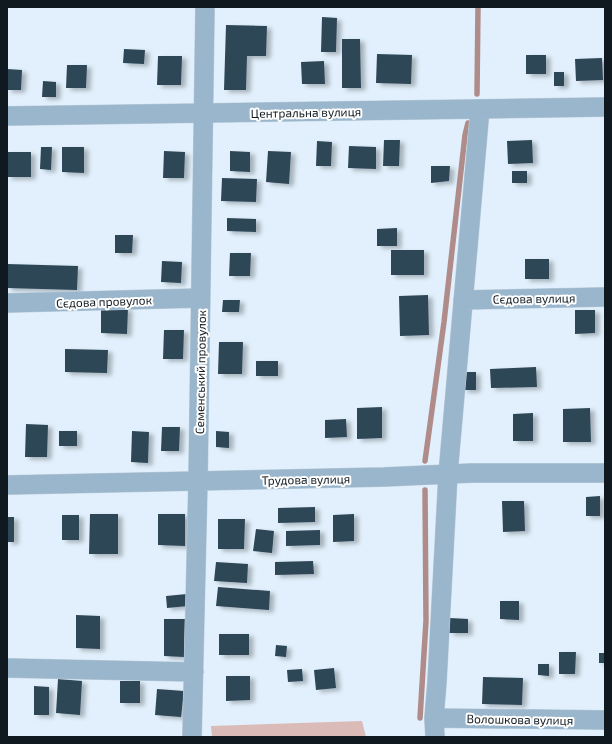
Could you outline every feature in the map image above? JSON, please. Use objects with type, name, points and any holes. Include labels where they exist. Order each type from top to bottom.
[{"type":"street","name":"Семенський провулок","points":[[192,737],[198,481],[202,114],[205,7]]},
{"type":"street","name":"Центральна вулиця","points":[[7,116],[605,107]]},
{"type":"street","points":[[435,737],[434,718],[448,474],[480,109]]},
{"type":"street","name":"Сєдова вулиця","points":[[463,300],[605,297]]},
{"type":"street","name":"Сєдова провулок","points":[[7,303],[200,298]]},
{"type":"street","name":"Трудова вулиця","points":[[7,485],[384,477],[472,473],[605,473]]},
{"type":"street","points":[[7,668],[194,672]]},
{"type":"street","name":"Волошкова вулиця","points":[[434,718],[605,720]]},
{"type":"shaded area","points":[[362,721],[366,737],[212,737],[211,726]]},
{"type":"building","points":[[322,17],[337,18],[336,52],[321,52]]},
{"type":"building","points":[[226,25],[267,26],[266,56],[247,56],[246,90],[224,90]]},
{"type":"building","points":[[342,39],[360,39],[361,88],[342,88]]},
{"type":"building","points":[[124,49],[145,50],[144,64],[123,63]]},
{"type":"building","points":[[377,54],[412,55],[411,84],[376,83]]},
{"type":"building","points":[[526,55],[546,55],[546,74],[526,74]]},
{"type":"building","points":[[158,56],[182,56],[181,85],[157,85]]},
{"type":"building","points":[[602,58],[603,80],[576,81],[575,59]]},
{"type":"building","points":[[324,61],[325,84],[302,84],[301,62]]},
{"type":"building","points":[[67,65],[87,65],[86,88],[66,88]]},
{"type":"building","points":[[7,69],[22,70],[21,90],[7,90]]},
{"type":"building","points":[[554,72],[564,72],[564,86],[554,86]]},
{"type":"building","points":[[43,81],[56,82],[56,97],[42,97]]},
{"type":"building","points":[[384,140],[400,140],[399,166],[383,166]]},
{"type":"building","points":[[532,140],[533,163],[508,164],[507,141]]},
{"type":"building","points":[[317,141],[332,142],[331,166],[316,166]]},
{"type":"building","points":[[349,146],[376,147],[376,169],[348,168]]},
{"type":"building","points":[[41,147],[52,147],[51,170],[40,169]]},
{"type":"building","points":[[62,147],[84,147],[84,173],[62,172]]},
{"type":"building","points":[[164,151],[185,152],[184,178],[163,178]]},
{"type":"building","points":[[230,151],[250,152],[250,172],[230,171]]},
{"type":"building","points":[[268,151],[291,152],[289,184],[266,182]]},
{"type":"building","points":[[7,152],[31,152],[31,177],[7,177]]},
{"type":"building","points":[[431,166],[450,166],[449,181],[431,183]]},
{"type":"building","points":[[512,171],[527,171],[527,183],[512,183]]},
{"type":"building","points":[[222,178],[257,179],[256,202],[221,201]]},
{"type":"building","points":[[227,218],[256,219],[256,232],[227,231]]},
{"type":"building","points":[[397,228],[397,246],[377,246],[377,229]]},
{"type":"building","points":[[115,235],[133,235],[132,253],[115,253]]},
{"type":"building","points":[[391,250],[424,250],[424,275],[391,275]]},
{"type":"building","points":[[230,253],[251,253],[250,276],[229,276]]},
{"type":"building","points":[[525,259],[549,259],[549,279],[525,279]]},
{"type":"building","points":[[162,261],[182,262],[181,283],[161,282]]},
{"type":"building","points":[[7,264],[78,266],[77,290],[7,288]]},
{"type":"building","points":[[428,295],[429,335],[400,336],[399,296]]},
{"type":"building","points":[[223,300],[240,300],[239,312],[222,312]]},
{"type":"building","points":[[101,308],[128,308],[127,334],[101,333]]},
{"type":"building","points":[[575,310],[595,310],[595,333],[575,334]]},
{"type":"building","points":[[164,330],[184,330],[183,359],[163,359]]},
{"type":"building","points":[[219,342],[243,342],[242,374],[218,374]]},
{"type":"building","points":[[65,349],[108,350],[107,373],[65,372]]},
{"type":"building","points":[[256,361],[278,361],[278,376],[256,376]]},
{"type":"building","points":[[536,367],[537,387],[491,388],[490,369]]},
{"type":"building","points":[[463,372],[476,372],[476,390],[463,390]]},
{"type":"building","points":[[382,407],[382,438],[357,439],[357,408]]},
{"type":"building","points":[[590,408],[591,442],[563,442],[563,409]]},
{"type":"building","points":[[533,413],[533,441],[513,441],[513,414]]},
{"type":"building","points":[[346,419],[347,437],[325,438],[325,420]]},
{"type":"building","points":[[26,424],[48,425],[47,457],[25,457]]},
{"type":"building","points":[[162,427],[180,427],[179,451],[161,451]]},
{"type":"building","points":[[59,431],[77,431],[77,446],[59,446]]},
{"type":"building","points":[[132,431],[149,432],[148,463],[131,462]]},
{"type":"building","points":[[216,431],[229,432],[229,448],[216,447]]},
{"type":"building","points":[[600,496],[600,516],[586,516],[586,497]]},
{"type":"building","points":[[502,501],[524,501],[525,531],[503,532]]},
{"type":"building","points":[[315,507],[315,522],[278,523],[278,508]]},
{"type":"building","points":[[90,514],[118,514],[118,554],[89,554]]},
{"type":"building","points":[[158,514],[185,514],[185,546],[158,545]]},
{"type":"building","points":[[354,514],[354,541],[333,542],[333,515]]},
{"type":"building","points":[[62,515],[79,515],[79,540],[62,540]]},
{"type":"building","points":[[7,517],[14,517],[14,542],[7,542]]},
{"type":"building","points":[[218,519],[245,519],[244,549],[218,549]]},
{"type":"building","points":[[256,529],[274,531],[272,553],[253,551]]},
{"type":"building","points":[[320,530],[320,545],[286,546],[286,531]]},
{"type":"building","points":[[313,561],[314,574],[275,575],[275,562]]},
{"type":"building","points":[[216,562],[248,564],[247,583],[214,581]]},
{"type":"building","points":[[218,587],[270,591],[269,610],[216,606]]},
{"type":"building","points":[[187,594],[188,606],[167,608],[166,596]]},
{"type":"building","points":[[500,601],[519,601],[519,620],[500,619]]},
{"type":"building","points":[[76,615],[100,616],[100,649],[76,648]]},
{"type":"building","points":[[450,618],[468,619],[468,633],[449,633]]},
{"type":"building","points":[[164,619],[185,619],[184,657],[164,656]]},
{"type":"building","points":[[219,634],[249,634],[249,655],[219,655]]},
{"type":"building","points":[[276,645],[287,646],[286,657],[275,656]]},
{"type":"building","points":[[559,652],[576,652],[575,674],[559,674]]},
{"type":"building","points":[[599,653],[605,653],[605,663],[599,663]]},
{"type":"building","points":[[538,664],[549,664],[549,676],[538,675]]},
{"type":"building","points":[[334,668],[336,688],[316,690],[314,670]]},
{"type":"building","points":[[302,669],[303,681],[288,682],[287,670]]},
{"type":"building","points":[[226,676],[250,676],[250,700],[226,701]]},
{"type":"building","points":[[483,677],[523,678],[522,705],[482,704]]},
{"type":"building","points":[[58,679],[82,681],[80,715],[56,713]]},
{"type":"building","points":[[120,681],[140,681],[140,703],[120,703]]},
{"type":"building","points":[[34,686],[49,687],[49,715],[34,715]]},
{"type":"building","points":[[157,689],[184,691],[181,717],[155,715]]},
{"type":"waterway","points":[[477,94],[478,7]]},
{"type":"waterway","points":[[425,461],[444,322],[465,135],[468,123]]},
{"type":"waterway","points":[[420,718],[426,621],[425,490]]}]
